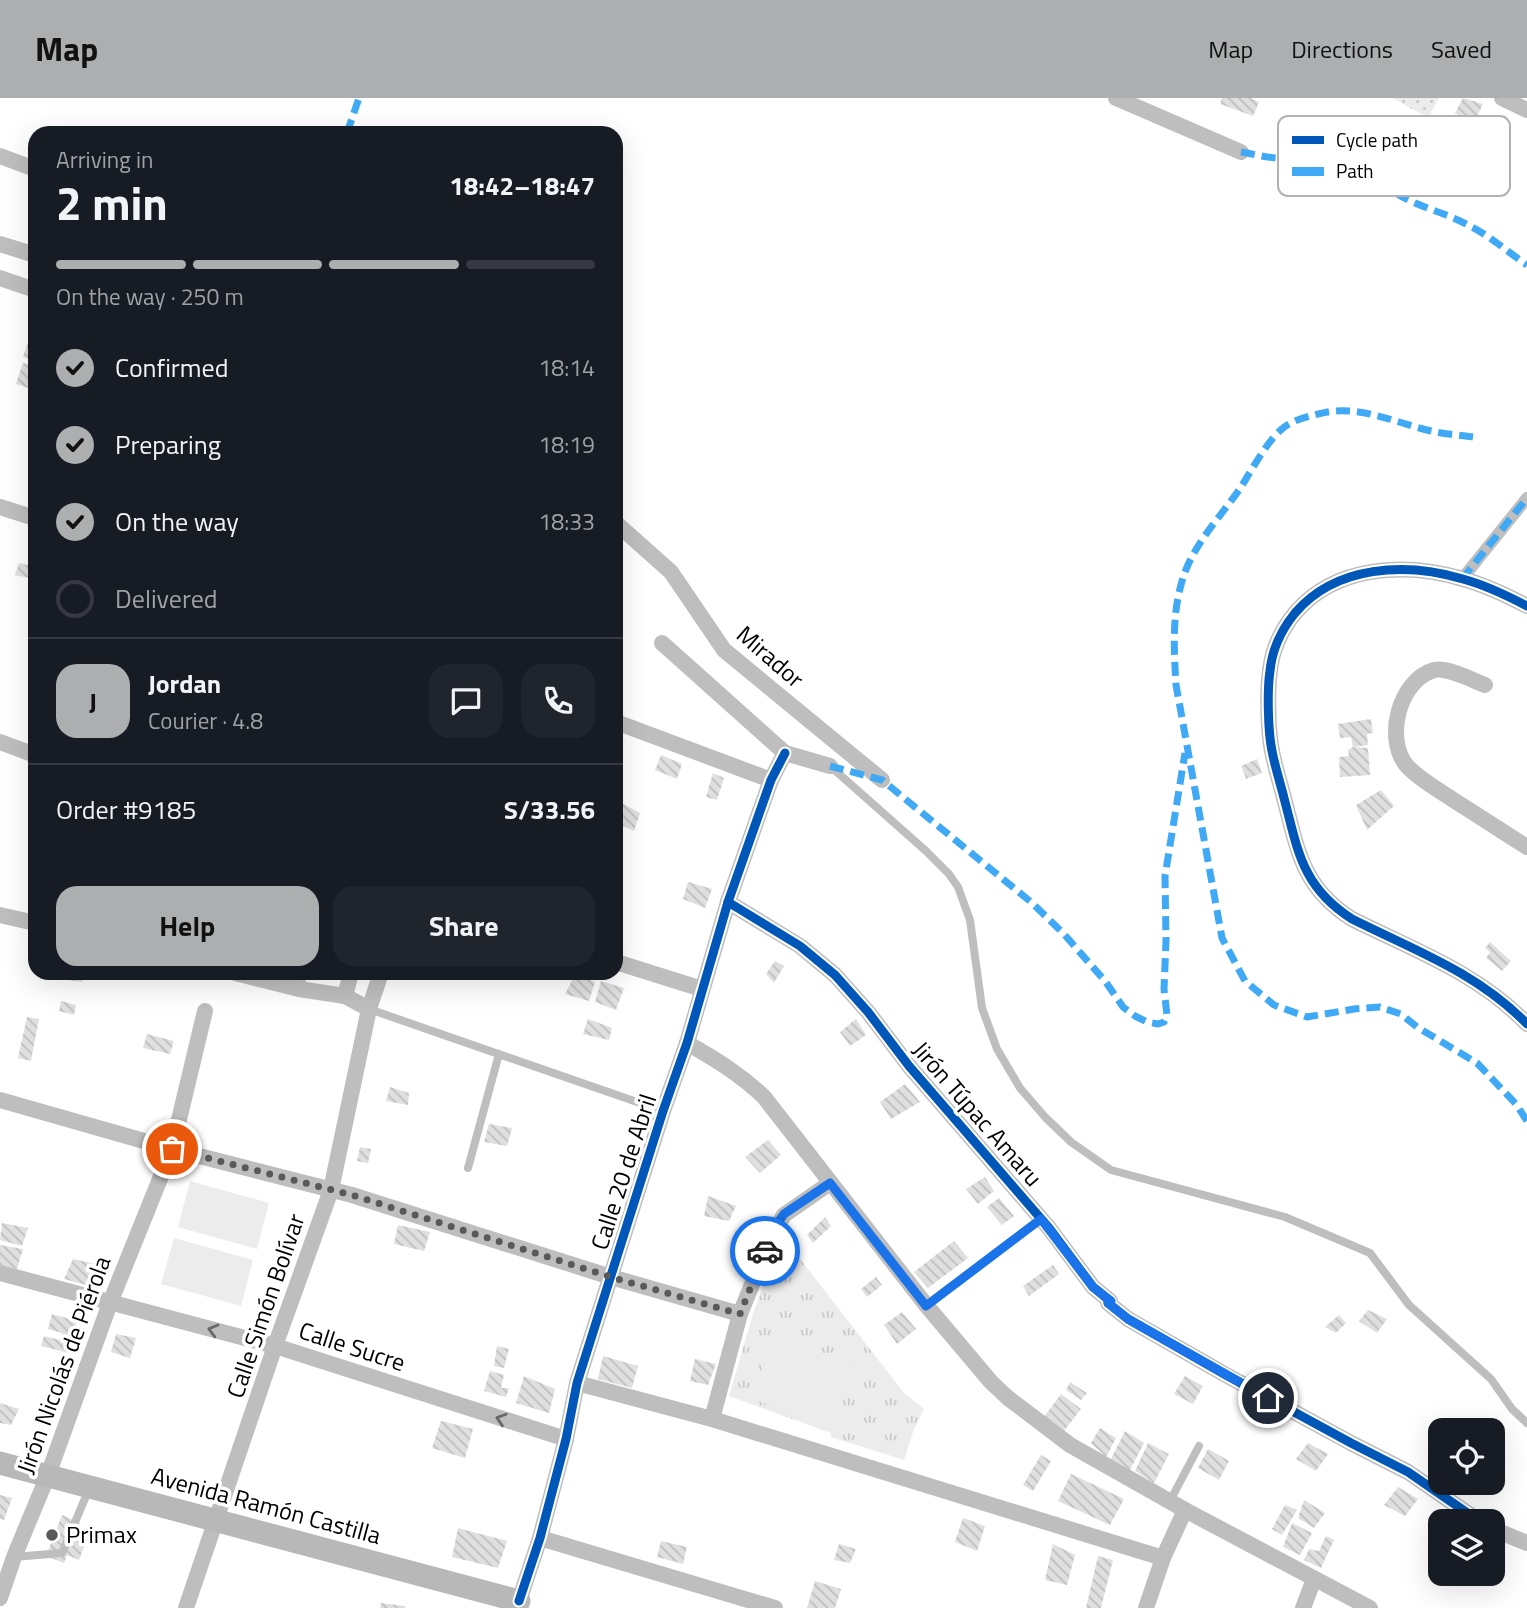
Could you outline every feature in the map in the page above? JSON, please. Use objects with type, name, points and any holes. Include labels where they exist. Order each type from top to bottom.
[{"type":"main road","name":"Avenida Ramón Castilla","points":[[0,1463],[518,1604]]},
{"type":"street","points":[[1116,98],[1241,152]]},
{"type":"street","points":[[1502,98],[1527,110]]},
{"type":"street","points":[[0,156],[28,166]]},
{"type":"street","points":[[0,244],[28,253]]},
{"type":"street","points":[[0,278],[28,288]]},
{"type":"street","points":[[1462,579],[1527,498]]},
{"type":"street","points":[[0,507],[28,516]]},
{"type":"street","name":"Mirador","points":[[623,529],[671,572],[724,650],[882,780]]},
{"type":"street","points":[[1527,606],[1497,591],[1462,579],[1420,571],[1360,573],[1333,583],[1302,606],[1279,638],[1269,672],[1271,748],[1299,855],[1307,873],[1325,898],[1352,919],[1486,988],[1527,1024]]},
{"type":"street","points":[[662,643],[785,753],[830,766]]},
{"type":"street","points":[[1485,685],[1445,670],[1434,670],[1421,677],[1413,684],[1398,714],[1398,748],[1407,765],[1429,784],[1527,848]]},
{"type":"street","points":[[623,730],[771,780]]},
{"type":"street","points":[[0,742],[28,752]]},
{"type":"street","name":"Calle 20 de Abril","points":[[518,1604],[540,1538],[566,1439],[577,1383],[687,1043],[728,902],[771,780],[785,753]]},
{"type":"street","name":"Jirón Túpac Amaru","points":[[728,902],[800,946],[835,975],[909,1066],[1041,1219],[1093,1287],[1111,1301],[1108,1303],[1128,1319],[1249,1388],[1408,1472],[1462,1509]]},
{"type":"street","points":[[0,915],[28,921]]},
{"type":"street","points":[[623,964],[702,989]]},
{"type":"street","points":[[345,996],[349,980]]},
{"type":"street","name":"Calle Simón Bolívar","points":[[186,1608],[331,1190],[369,1009],[379,980]]},
{"type":"street","points":[[301,981],[345,996],[369,1009]]},
{"type":"street","name":"Jirón Nicolás de Piérola","points":[[0,1598],[110,1303],[172,1149],[205,1011]]},
{"type":"street","points":[[687,1043],[731,1069],[764,1097],[926,1306],[1008,1398],[1070,1445],[1177,1506],[1370,1608]]},
{"type":"street","points":[[0,1100],[172,1149],[352,1195],[611,1277],[740,1314]]},
{"type":"street","points":[[712,1419],[740,1314],[777,1224],[784,1214],[830,1183]]},
{"type":"street","name":"Calle Sucre","points":[[0,1273],[275,1346],[566,1439]]},
{"type":"street","points":[[577,1383],[712,1419],[1163,1558]]},
{"type":"street","points":[[1146,1608],[1177,1506]]},
{"type":"street","points":[[1505,1534],[1527,1544]]},
{"type":"street","points":[[540,1538],[775,1608]]},
{"type":"street","points":[[1303,1608],[1314,1579]]},
{"type":"lane","points":[[830,766],[926,851],[958,887],[970,920],[982,1008],[996,1049],[1020,1088],[1071,1142],[1111,1170],[1285,1217],[1370,1253],[1409,1305],[1491,1379],[1512,1409],[1527,1423]]},
{"type":"lane","points":[[369,1009],[663,1111]]},
{"type":"lane","points":[[468,1168],[499,1054]]},
{"type":"lane","points":[[926,1306],[1041,1219]]},
{"type":"lane","points":[[1177,1506],[1199,1446]]},
{"type":"lane","points":[[15,1558],[62,1553],[90,1486]]},
{"type":"green space","points":[[1393,98],[1439,98],[1429,116]]},
{"type":"green space","points":[[190,1181],[269,1203],[257,1249],[178,1227]]},
{"type":"green space","points":[[783,1237],[904,1393],[924,1409],[904,1460],[831,1437],[831,1433],[729,1396],[754,1310]]},
{"type":"green space","points":[[174,1238],[253,1260],[241,1306],[161,1284]]},
{"type":"green space","points":[[775,1334],[856,1366],[831,1430],[751,1398]]},
{"type":"building","points":[[1222,98],[1250,98],[1259,102],[1253,116],[1220,104]]},
{"type":"building","points":[[1463,98],[1483,104],[1477,116],[1461,116],[1455,113]]},
{"type":"building","points":[[28,342],[28,359],[23,357]]},
{"type":"building","points":[[23,363],[28,365],[28,388],[16,384]]},
{"type":"building","points":[[19,563],[28,565],[28,578],[15,575]]},
{"type":"building","points":[[1371,719],[1373,733],[1367,734],[1368,745],[1353,747],[1351,737],[1340,738],[1338,724]]},
{"type":"building","points":[[1353,747],[1368,748],[1370,775],[1340,777],[1339,757],[1349,756],[1348,750]]},
{"type":"building","points":[[661,755],[682,764],[677,779],[655,770]]},
{"type":"building","points":[[1257,759],[1262,773],[1246,779],[1241,766]]},
{"type":"building","points":[[713,773],[724,778],[717,800],[706,797]]},
{"type":"building","points":[[1381,790],[1394,806],[1367,830],[1356,805]]},
{"type":"building","points":[[623,804],[640,813],[634,831],[623,826]]},
{"type":"building","points":[[688,882],[712,889],[705,908],[683,899]]},
{"type":"building","points":[[1490,942],[1511,961],[1502,971],[1486,958],[1490,952],[1485,948]]},
{"type":"building","points":[[775,961],[784,966],[774,983],[766,974]]},
{"type":"building","points":[[572,980],[595,982],[589,1001],[565,994]]},
{"type":"building","points":[[601,981],[624,988],[616,1010],[595,1002]]},
{"type":"building","points":[[61,1001],[76,1005],[74,1015],[59,1011]]},
{"type":"building","points":[[27,1017],[39,1019],[31,1061],[18,1058]]},
{"type":"building","points":[[588,1019],[612,1028],[609,1040],[583,1034]]},
{"type":"building","points":[[856,1019],[866,1035],[850,1046],[840,1032]]},
{"type":"building","points":[[147,1034],[174,1041],[170,1054],[143,1048]]},
{"type":"building","points":[[905,1084],[920,1102],[891,1119],[880,1102]]},
{"type":"building","points":[[390,1087],[409,1093],[408,1105],[386,1101]]},
{"type":"building","points":[[489,1124],[512,1128],[507,1146],[484,1142]]},
{"type":"building","points":[[768,1140],[781,1155],[760,1173],[745,1157]]},
{"type":"building","points":[[360,1147],[371,1149],[368,1163],[357,1161]]},
{"type":"building","points":[[985,1177],[994,1191],[978,1204],[966,1189]]},
{"type":"building","points":[[708,1196],[736,1206],[729,1221],[704,1216]]},
{"type":"building","points":[[999,1198],[1014,1216],[1002,1225],[987,1207]]},
{"type":"building","points":[[825,1217],[831,1226],[813,1243],[807,1235]]},
{"type":"building","points":[[2,1223],[28,1228],[22,1246],[0,1240]]},
{"type":"building","points":[[398,1225],[430,1232],[424,1251],[394,1244]]},
{"type":"building","points":[[954,1241],[968,1258],[928,1288],[914,1272]]},
{"type":"building","points":[[0,1245],[23,1249],[17,1269],[0,1265]]},
{"type":"building","points":[[73,1259],[100,1265],[93,1287],[64,1279]]},
{"type":"building","points":[[1053,1265],[1059,1274],[1029,1296],[1023,1286]]},
{"type":"building","points":[[876,1277],[882,1285],[867,1297],[861,1289]]},
{"type":"building","points":[[1368,1310],[1387,1319],[1377,1333],[1359,1321]]},
{"type":"building","points":[[902,1312],[916,1329],[897,1344],[884,1325]]},
{"type":"building","points":[[52,1314],[77,1321],[69,1353],[41,1346],[44,1336],[60,1340],[62,1333],[48,1329]]},
{"type":"building","points":[[1339,1315],[1346,1323],[1336,1333],[1325,1327]]},
{"type":"building","points":[[116,1334],[136,1338],[130,1358],[111,1352]]},
{"type":"building","points":[[497,1346],[509,1349],[504,1368],[494,1366]]},
{"type":"building","points":[[603,1356],[638,1366],[632,1388],[598,1379]]},
{"type":"building","points":[[695,1359],[716,1364],[708,1385],[690,1381]]},
{"type":"building","points":[[490,1371],[504,1375],[501,1388],[509,1388],[506,1397],[484,1391]]},
{"type":"building","points":[[524,1376],[555,1389],[549,1413],[516,1403]]},
{"type":"building","points":[[1185,1376],[1203,1386],[1193,1404],[1174,1394]]},
{"type":"building","points":[[1070,1382],[1087,1393],[1081,1400],[1066,1390]]},
{"type":"building","points":[[1061,1394],[1081,1409],[1063,1432],[1044,1417]]},
{"type":"building","points":[[0,1403],[19,1409],[11,1425],[0,1423]]},
{"type":"building","points":[[441,1421],[473,1429],[465,1458],[432,1448]]},
{"type":"building","points":[[1100,1428],[1116,1438],[1106,1457],[1091,1443]]},
{"type":"building","points":[[1125,1431],[1144,1443],[1130,1470],[1111,1459]]},
{"type":"building","points":[[1148,1443],[1169,1454],[1154,1483],[1135,1471]]},
{"type":"building","points":[[1308,1443],[1328,1454],[1316,1471],[1296,1459]]},
{"type":"building","points":[[1208,1449],[1229,1461],[1219,1480],[1198,1468]]},
{"type":"building","points":[[1041,1455],[1051,1461],[1033,1491],[1023,1485]]},
{"type":"building","points":[[1071,1474],[1124,1499],[1110,1525],[1058,1501]]},
{"type":"building","points":[[1398,1487],[1418,1499],[1405,1516],[1384,1505]]},
{"type":"building","points":[[0,1495],[12,1498],[4,1520],[0,1519]]},
{"type":"building","points":[[1304,1500],[1325,1513],[1314,1528],[1298,1518]]},
{"type":"building","points":[[1285,1505],[1297,1510],[1282,1535],[1272,1529]]},
{"type":"building","points":[[62,1515],[80,1523],[74,1536],[86,1541],[79,1560],[67,1555],[64,1563],[46,1556]]},
{"type":"building","points":[[963,1518],[985,1526],[977,1551],[955,1542]]},
{"type":"building","points":[[1292,1523],[1312,1533],[1300,1555],[1283,1547]]},
{"type":"building","points":[[458,1528],[507,1541],[498,1568],[452,1557]]},
{"type":"building","points":[[1326,1536],[1334,1540],[1321,1568],[1304,1560],[1309,1549],[1319,1551]]},
{"type":"building","points":[[661,1541],[687,1547],[683,1564],[657,1557]]},
{"type":"building","points":[[839,1544],[856,1549],[850,1563],[834,1560]]},
{"type":"building","points":[[1053,1544],[1075,1555],[1067,1585],[1045,1580]]},
{"type":"building","points":[[1098,1556],[1113,1560],[1101,1608],[1086,1608]]},
{"type":"building","points":[[815,1581],[841,1589],[835,1608],[807,1608]]},
{"type":"building","points":[[381,1603],[405,1606],[405,1608],[380,1608]]},
{"type":"marked path","points":[[349,126],[359,98]]},
{"type":"marked path","points":[[1241,152],[1278,158]]},
{"type":"marked path","points":[[1402,196],[1477,230],[1527,265]]},
{"type":"marked path","points":[[1473,437],[1431,431],[1353,411],[1327,412],[1297,420],[1282,429],[1265,449],[1206,535],[1185,572],[1175,622],[1176,685],[1222,938],[1245,981],[1274,1005],[1307,1017],[1380,1007],[1401,1014],[1417,1027],[1477,1063],[1516,1104],[1527,1121]]},
{"type":"marked path","points":[[1462,579],[1527,498]]},
{"type":"marked path","points":[[830,766],[882,780],[1031,902],[1063,933],[1105,981],[1123,1007],[1147,1022],[1158,1024],[1164,1022],[1167,1015],[1164,989],[1165,876],[1185,753]]},
{"type":"cycle path","points":[[1527,606],[1479,584],[1418,570],[1373,572],[1351,577],[1312,597],[1290,619],[1273,655],[1268,700],[1272,751],[1298,851],[1312,881],[1322,894],[1352,919],[1422,952],[1488,990],[1527,1024]]},
{"type":"cycle path","points":[[519,1601],[540,1538],[566,1439],[577,1383],[687,1043],[728,902],[771,780],[785,753]]},
{"type":"cycle path","points":[[728,902],[800,946],[835,975],[868,1012],[909,1066],[1049,1228],[1093,1287],[1110,1301],[1108,1303],[1128,1319],[1226,1375],[1408,1472],[1462,1509]]},
{"type":"way so far","points":[[172,1149],[352,1195],[611,1277],[740,1314],[765,1251]]},
{"type":"place","name":"Primax","points":[[52,1535]]},
{"type":"route","points":[[765,1251],[784,1214],[830,1183],[926,1306],[1041,1219],[1093,1287],[1128,1319],[1268,1398]]}]
